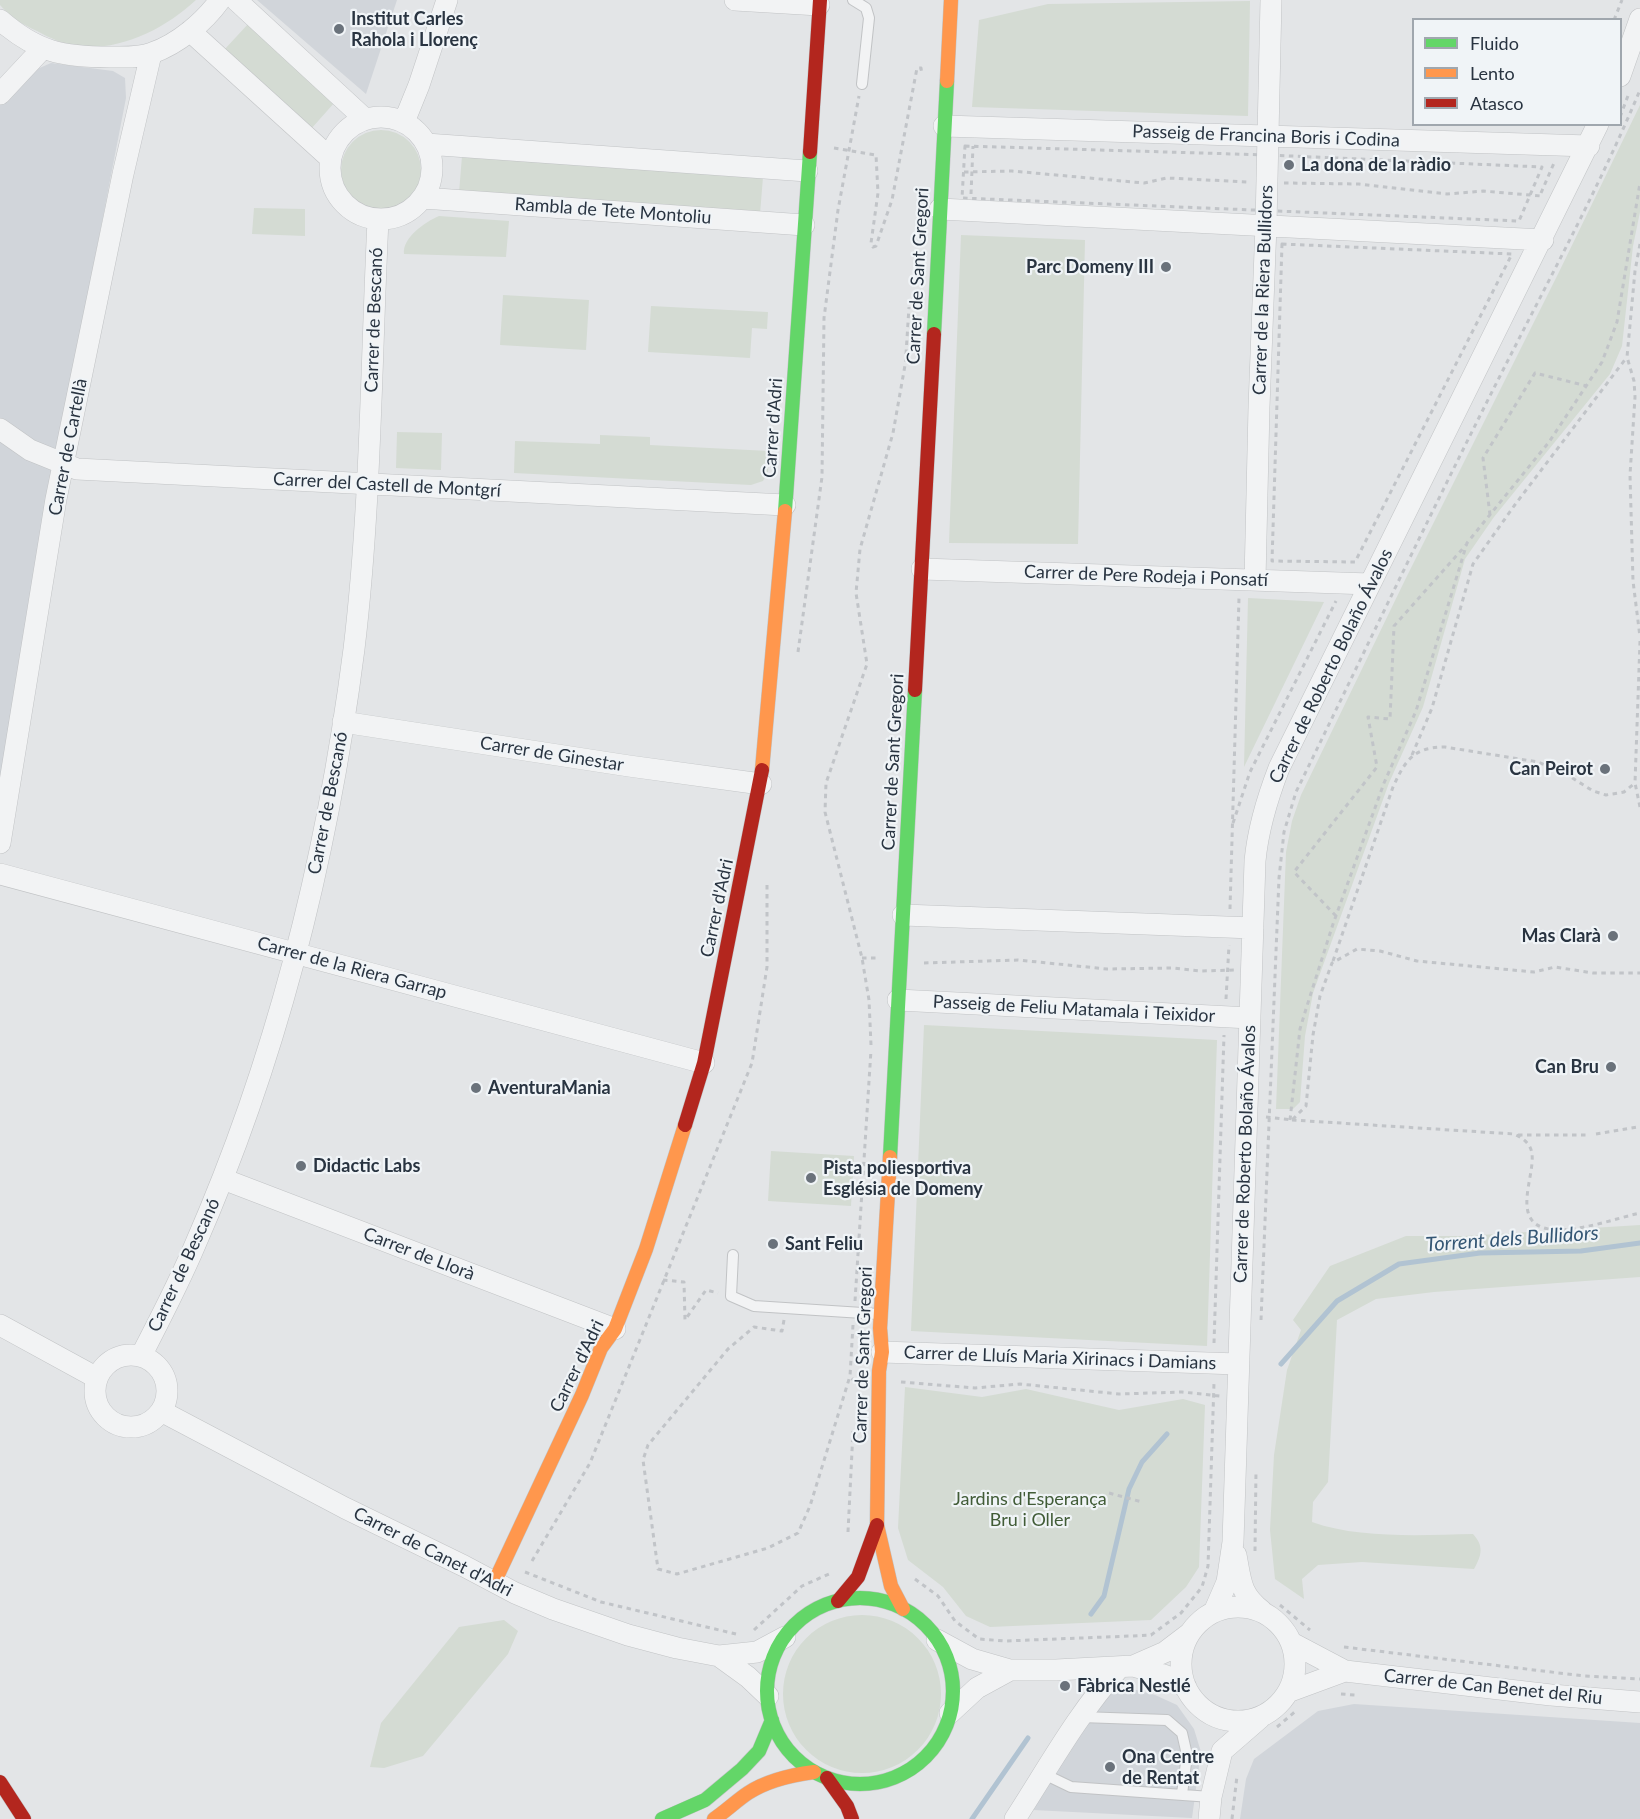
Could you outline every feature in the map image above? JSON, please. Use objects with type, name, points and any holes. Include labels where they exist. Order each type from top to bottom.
[{"type":"main road","name":"Carrer de Sant Gregori","points":[[903,1609],[891,1586],[877,1525],[879,1371],[882,1352],[881,1314],[951,0]]},
{"type":"main road","name":"Carrer d'Adri","points":[[495,1583],[552,1462],[601,1348],[615,1329],[646,1249],[704,1063],[761,784],[785,505],[820,3]]},
{"type":"main road","name":"Carrer de Sant Gregori","points":[[838,1601],[858,1577],[877,1525]]},
{"type":"main road","points":[[871,1599],[903,1609],[922,1622],[945,1653],[951,1675],[952,1698],[944,1731],[928,1755],[913,1767],[887,1780],[862,1784],[844,1783],[821,1775],[800,1762],[788,1750],[772,1719],[768,1682],[773,1662],[785,1637],[811,1613],[838,1601],[871,1599]]},
{"type":"main road","points":[[662,1819],[705,1800],[742,1769],[759,1751],[772,1719]]},
{"type":"main road","points":[[714,1819],[748,1793],[774,1780],[791,1775],[821,1775]]},
{"type":"main road","points":[[821,1775],[847,1806],[852,1819]]},
{"type":"main road","points":[[878,1796],[887,1780]]},
{"type":"main road","points":[[0,1782],[24,1819]]},
{"type":"street","points":[[0,20],[23,39],[43,48],[73,56],[126,57],[151,54],[190,31],[212,11],[220,0]]},
{"type":"street","points":[[236,0],[365,119]]},
{"type":"street","points":[[404,122],[419,85],[447,0]]},
{"type":"street","points":[[735,0],[820,3]]},
{"type":"street","name":"Carrer de la Riera Bullidors","points":[[1247,586],[1259,407],[1271,0]]},
{"type":"street","points":[[1622,70],[1640,19]]},
{"type":"street","points":[[190,31],[330,158]]},
{"type":"street","points":[[0,94],[43,48]]},
{"type":"street","name":"Carrer de Cartellà","points":[[0,843],[56,499],[123,174],[151,54]]},
{"type":"street","points":[[380,116],[404,122],[416,130],[426,144],[432,161],[430,182],[423,198],[409,212],[395,218],[378,220],[356,214],[342,202],[333,187],[329,170],[330,158],[337,141],[349,127],[365,119],[380,116]]},
{"type":"street","name":"Passeig de Francina Boris i Codina","points":[[944,126],[973,136],[1268,145],[1588,146]]},
{"type":"street","name":"Carrer de Roberto Bolaño Ávalos","points":[[1214,1612],[1227,1582],[1233,1542],[1251,970],[1256,847],[1259,828],[1269,792],[1279,768],[1543,240],[1597,126]]},
{"type":"street","points":[[426,144],[807,171]]},
{"type":"street","name":"Rambla de Tete Montoliu","points":[[423,198],[804,225]]},
{"type":"street","points":[[940,209],[966,204],[1266,225],[1543,240]]},
{"type":"street","name":"Carrer de Bescanó","points":[[141,1356],[195,1245],[223,1179],[261,1074],[287,989],[319,857],[343,722],[358,606],[368,484],[378,220]]},
{"type":"street","name":"Carrer del Castell de Montgrí","points":[[0,429],[30,450],[77,469],[785,505]]},
{"type":"street","name":"Carrer de Pere Rodeja i Ponsatí","points":[[922,569],[1247,586],[1370,584]]},
{"type":"street","name":"Carrer de Ginestar","points":[[343,722],[761,784]]},
{"type":"street","name":"Carrer de la Riera Garrap","points":[[0,874],[704,1063]]},
{"type":"street","points":[[903,915],[1253,928]]},
{"type":"street","name":"Passeig de Feliu Matamala i Teixidor","points":[[898,1000],[1250,1018]]},
{"type":"street","name":"Carrer de Llorà","points":[[223,1179],[615,1329]]},
{"type":"street","points":[[0,1325],[97,1378]]},
{"type":"street","name":"Carrer de Lluís Maria Xirinacs i Damians","points":[[882,1352],[1238,1364]]},
{"type":"street","points":[[120,1356],[141,1356],[151,1361],[165,1379],[166,1401],[153,1420],[131,1428],[120,1426],[101,1412],[94,1389],[97,1378],[110,1361],[120,1356]]},
{"type":"street","name":"Carrer de Canet d'Adri","points":[[161,1411],[345,1508],[553,1610],[676,1648],[719,1656],[757,1652],[785,1637]]},
{"type":"street","name":"Carrer de Roberto Bolaño Ávalos","points":[[1233,1542],[1243,1592],[1252,1603],[1272,1609]]},
{"type":"street","points":[[1015,1819],[1099,1690],[1126,1667],[1166,1652],[1214,1612],[1236,1606],[1272,1609],[1292,1643],[1295,1664],[1294,1700],[1278,1705],[1267,1722],[1222,1751]]},
{"type":"street","points":[[1190,1633],[1181,1659],[1186,1687],[1193,1700],[1218,1718],[1267,1722]]},
{"type":"street","points":[[937,1640],[972,1659],[1010,1670],[1126,1667],[1164,1675],[1186,1687]]},
{"type":"street","name":"Carrer de Can Benet del Riu","points":[[1292,1643],[1352,1672],[1551,1695],[1640,1702]]},
{"type":"street","name":"Carrer de Canet d'Adri","points":[[719,1656],[748,1677],[768,1696]]},
{"type":"street","points":[[950,1713],[977,1688],[1010,1670]]},
{"type":"street","name":"Carrer de Can Benet del Riu","points":[[1294,1700],[1352,1672]]},
{"type":"street","points":[[1204,1710],[1222,1751],[1209,1819]]},
{"type":"lane","points":[[853,0],[866,9],[869,18],[862,84]]},
{"type":"lane","points":[[733,1255],[731,1296],[754,1306],[881,1314]]},
{"type":"lane","points":[[1080,1717],[1167,1720],[1182,1732],[1187,1755],[1182,1794]]},
{"type":"lane","points":[[1044,1774],[1071,1787],[1212,1797]]},
{"type":"path","points":[[1615,18],[1622,0]]},
{"type":"path","points":[[809,149],[829,147],[876,155],[878,193],[870,243],[873,247],[876,246],[892,200],[917,68],[921,68],[921,84]]},
{"type":"path","points":[[1261,1325],[1279,878],[1284,832],[1296,792],[1413,550],[1566,246],[1640,90]]},
{"type":"path","points":[[973,136],[1268,145],[1542,166]]},
{"type":"path","points":[[966,204],[973,136]]},
{"type":"path","points":[[966,204],[965,146],[973,136]]},
{"type":"path","points":[[1336,916],[1294,872],[1377,767],[1368,717],[1390,719],[1394,626],[1467,543],[1549,442],[1602,362],[1617,322],[1640,183]]},
{"type":"path","points":[[1282,244],[1512,254],[1355,562],[1272,561],[1282,244]]},
{"type":"path","points":[[1640,244],[1635,271],[1627,357],[1634,381],[1635,397],[1630,475],[1633,581],[1640,628],[1635,783],[1640,807]]},
{"type":"path","points":[[855,1382],[850,1376],[871,1047],[869,1000],[862,958],[825,812],[826,783],[867,664],[856,592],[860,549],[893,433],[906,362],[910,297]]},
{"type":"path","points":[[1291,1120],[1306,1106],[1312,1035],[1320,996],[1394,787],[1402,768],[1411,757],[1432,708],[1473,564],[1627,357]]},
{"type":"path","points":[[1490,515],[1483,458],[1535,373],[1587,386]]},
{"type":"path","points":[[1291,1120],[1300,1029],[1336,916],[1384,783],[1416,711],[1467,543]]},
{"type":"path","points":[[914,1578],[938,1596],[955,1621],[979,1639],[1005,1641],[1151,1635],[1181,1613],[1202,1587],[1208,1566],[1232,826],[1247,586]]},
{"type":"path","points":[[1232,826],[1250,772],[1338,598],[1327,597]]},
{"type":"path","points":[[1411,757],[1425,749],[1444,747],[1538,762],[1566,774],[1593,791],[1606,795],[1624,792],[1635,783]]},
{"type":"path","points":[[1332,963],[1357,949],[1380,951],[1417,961],[1534,972],[1555,967],[1593,973],[1640,973]]},
{"type":"path","points":[[862,958],[920,963],[1018,960],[1107,969],[1173,968],[1200,971],[1275,972]]},
{"type":"path","points":[[1268,1117],[1517,1135],[1588,1135]]},
{"type":"path","points":[[1596,1134],[1638,1127]]},
{"type":"path","points":[[1517,1135],[1527,1143],[1532,1152],[1527,1204],[1531,1216],[1538,1223],[1560,1230],[1640,1213]]},
{"type":"path","points":[[663,1280],[684,1282],[685,1320],[706,1290]]},
{"type":"path","points":[[848,1536],[853,1429]]},
{"type":"path","points":[[1255,1559],[1256,1465]]},
{"type":"path","points":[[1109,1493],[1142,1502]]},
{"type":"path","points":[[750,1632],[760,1626],[802,1586],[832,1572]]},
{"type":"path","points":[[525,1573],[601,1602],[739,1635]]},
{"type":"path","points":[[1272,1609],[1310,1630]]},
{"type":"path","points":[[1337,1646],[1517,1668],[1640,1679]]},
{"type":"path","points":[[1337,1694],[1355,1695],[1352,1672]]},
{"type":"path","points":[[1267,1722],[1278,1726],[1294,1700]]},
{"type":"path","points":[[1232,1819],[1238,1774]]},
{"type":"shaded area","name":"Institut Carles Rahola i Llorenç","points":[[257,0],[397,0],[366,94],[323,57]]},
{"type":"shaded area","points":[[51,63],[113,71],[125,78],[126,98],[47,505],[0,782],[0,103],[35,70]]},
{"type":"shaded area","points":[[1129,1688],[1155,1695],[1177,1705],[1194,1729],[1201,1752],[1192,1818],[1033,1810],[1089,1720],[1108,1695]]},
{"type":"shaded area","points":[[1354,1704],[1640,1723],[1640,1819],[1240,1819],[1246,1779],[1254,1759],[1318,1711]]},
{"type":"green space","points":[[0,0],[196,0],[171,20],[143,35],[112,45],[80,47],[52,39],[22,23],[4,10],[0,5]]},
{"type":"green space","points":[[1250,1],[1248,116],[972,107],[979,20],[1048,4]]},
{"type":"green space","points":[[249,23],[335,102],[311,129],[224,50]]},
{"type":"green space","points":[[1640,105],[1640,212],[1633,246],[1622,346],[1610,374],[1494,517],[1465,559],[1423,707],[1389,783],[1313,993],[1305,1036],[1300,1102],[1293,1109],[1276,1109],[1286,852],[1292,821],[1301,795]]},
{"type":"green space","points":[[373,130],[389,130],[403,136],[415,148],[421,162],[421,178],[415,192],[403,204],[389,210],[373,210],[359,204],[347,192],[341,178],[341,162],[347,148],[359,136]]},
{"type":"green space","points":[[462,156],[763,177],[760,214],[459,193]]},
{"type":"green space","points":[[254,208],[305,209],[305,236],[252,234]]},
{"type":"green space","points":[[439,216],[509,221],[506,257],[404,254],[407,242],[421,226]]},
{"type":"green space","points":[[961,235],[1085,240],[1078,544],[949,543]]},
{"type":"green space","points":[[503,295],[589,300],[586,350],[500,345]]},
{"type":"green space","points":[[651,306],[768,312],[767,329],[752,328],[750,358],[648,352]]},
{"type":"green space","points":[[397,432],[442,433],[441,470],[396,468]]},
{"type":"green space","points":[[600,435],[650,437],[650,445],[769,451],[768,472],[763,481],[751,485],[514,473],[515,441],[600,444]]},
{"type":"green space","points":[[1248,598],[1324,602],[1244,767]]},
{"type":"green space","points":[[924,1025],[1217,1040],[1207,1346],[911,1331]]},
{"type":"green space","name":"Pista poliesportiva Església de Domeny","points":[[771,1151],[854,1156],[851,1206],[768,1201]]},
{"type":"green space","points":[[1640,1225],[1640,1277],[1434,1292],[1376,1299],[1337,1320],[1328,1482],[1313,1502],[1312,1522],[1370,1534],[1473,1534],[1479,1543],[1480,1555],[1474,1569],[1362,1562],[1318,1565],[1302,1579],[1304,1599],[1275,1579],[1270,1530],[1274,1455],[1287,1370],[1301,1330],[1293,1320],[1330,1266],[1406,1236],[1464,1236]]},
{"type":"green space","name":"Jardins d'Esperança Bru i Oller","points":[[905,1387],[982,1397],[1026,1389],[1119,1410],[1183,1399],[1205,1405],[1199,1567],[1186,1587],[1151,1620],[990,1627],[966,1616],[943,1587],[908,1560],[898,1528]]},
{"type":"green space","points":[[862,1615],[892,1621],[906,1628],[918,1638],[928,1650],[935,1664],[941,1694],[935,1724],[928,1738],[918,1750],[906,1760],[892,1767],[862,1773],[832,1767],[818,1760],[806,1750],[796,1738],[789,1724],[783,1694],[789,1664],[796,1650],[806,1638],[818,1628],[832,1621]]},
{"type":"green space","points":[[504,1620],[518,1631],[508,1654],[423,1756],[384,1768],[370,1767],[381,1723],[459,1627]]},
{"type":"waterway","name":"Torrent dels Bullidors","points":[[1281,1364],[1337,1301],[1399,1264],[1480,1253],[1581,1251],[1640,1243]]},
{"type":"waterway","name":"Torrent dels Bullidors","points":[[1091,1614],[1104,1596],[1129,1489],[1142,1462],[1167,1434]]},
{"type":"waterway","name":"Torrent dels Bullidors","points":[[972,1819],[1028,1738]]},
{"type":"traffic: fast","points":[[934,334],[947,81]]},
{"type":"traffic: fast","points":[[785,511],[810,152]]},
{"type":"traffic: fast","points":[[890,1157],[915,690]]},
{"type":"traffic: fast","points":[[860,1598],[878,1600],[895,1606],[911,1614],[925,1626],[937,1640],[945,1656],[951,1673],[953,1691],[951,1709],[945,1726],[937,1742],[925,1756],[911,1768],[895,1776],[878,1782],[860,1784],[842,1782],[825,1776],[809,1768],[795,1756],[783,1742],[775,1726],[769,1709],[767,1691],[769,1673],[775,1656],[783,1640],[795,1626],[809,1614],[825,1606],[842,1600],[860,1598]]},
{"type":"traffic: fast","points":[[662,1819],[705,1800],[742,1769],[759,1751],[772,1720]]},
{"type":"traffic: slow","points":[[947,81],[951,0]]},
{"type":"traffic: slow","points":[[762,770],[785,511]]},
{"type":"traffic: slow","points":[[494,1583],[582,1395],[601,1348],[615,1329],[646,1249],[685,1125]]},
{"type":"traffic: slow","points":[[890,1157],[880,1328],[882,1352],[879,1371],[877,1525],[891,1586],[903,1609]]},
{"type":"traffic: slow","points":[[714,1819],[748,1793],[772,1781],[814,1772]]},
{"type":"traffic: jam","points":[[810,152],[820,0]]},
{"type":"traffic: jam","points":[[915,690],[934,334]]},
{"type":"traffic: jam","points":[[685,1125],[704,1063],[762,770]]},
{"type":"traffic: jam","points":[[838,1601],[858,1577],[877,1525]]},
{"type":"traffic: jam","points":[[827,1778],[847,1806],[852,1819]]},
{"type":"traffic: jam","points":[[0,1782],[24,1819]]},
{"type":"place","name":"Institut Carles Rahola i Llorenç","points":[[339,29]]},
{"type":"place","name":"La dona de la ràdio","points":[[1289,165]]},
{"type":"place","name":"Parc Domeny III","points":[[1166,267]]},
{"type":"place","name":"Can Peirot","points":[[1605,769]]},
{"type":"place","name":"Mas Clarà","points":[[1613,936]]},
{"type":"place","name":"Can Bru","points":[[1611,1067]]},
{"type":"place","name":"AventuraMania","points":[[476,1088]]},
{"type":"place","name":"Didactic Labs","points":[[301,1166]]},
{"type":"place","name":"Pista poliesportiva Església de Domeny","points":[[811,1178]]},
{"type":"place","name":"Sant Feliu","points":[[773,1244]]},
{"type":"place","name":"Fàbrica Nestlé","points":[[1065,1686]]},
{"type":"place","name":"Ona Centre de Rentat","points":[[1110,1767]]}]
